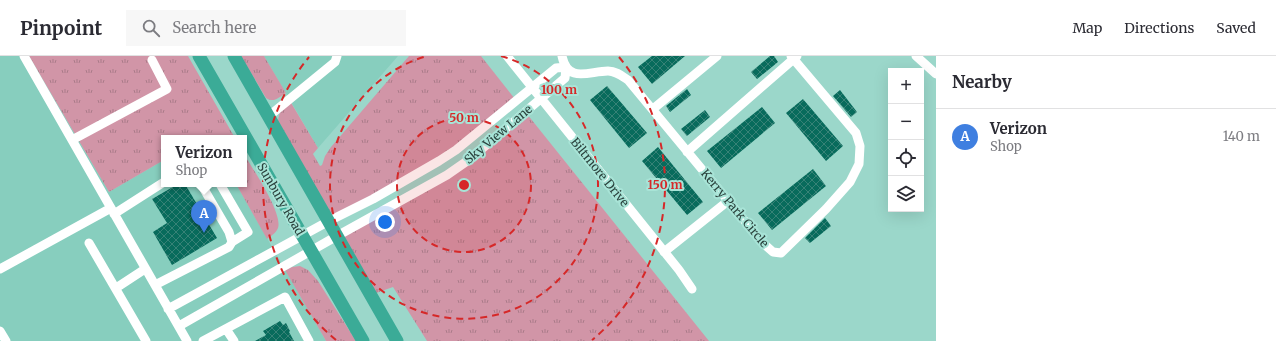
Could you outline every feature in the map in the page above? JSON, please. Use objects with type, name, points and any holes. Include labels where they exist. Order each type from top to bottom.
[{"type":"highway","name":"Sunbury Road","points":[[199,56],[244,135]]},
{"type":"highway","points":[[234,56],[397,341]]},
{"type":"highway","name":"Sunbury Road","points":[[247,140],[363,341]]},
{"type":"street","points":[[24,56],[187,341]]},
{"type":"street","points":[[269,116],[335,62],[337,56]]},
{"type":"street","name":"Biltmore Drive","points":[[507,56],[692,289]]},
{"type":"street","points":[[562,56],[566,67]]},
{"type":"street","points":[[653,110],[717,56]]},
{"type":"street","points":[[916,56],[936,74]]},
{"type":"street","points":[[687,152],[794,57]]},
{"type":"street","name":"Kerry Park Circle","points":[[566,67],[570,72],[582,74],[609,71],[619,73],[628,80],[763,243],[773,252],[781,252],[826,209],[850,182],[859,164],[860,146],[856,133],[794,57]]},
{"type":"street","points":[[72,140],[167,88],[152,60]]},
{"type":"street","name":"Sky View Lane","points":[[168,309],[329,221],[374,199],[439,161],[456,150],[556,68],[566,67],[565,78],[470,159],[447,175],[179,326]]},
{"type":"street","points":[[0,269],[161,184]]},
{"type":"street","points":[[203,187],[229,232],[232,242]]},
{"type":"street","points":[[155,285],[229,247],[232,242],[248,232],[222,187]]},
{"type":"street","points":[[664,252],[728,201]]},
{"type":"street","points":[[89,243],[146,341]]},
{"type":"street","points":[[116,288],[145,268]]},
{"type":"street","points":[[203,341],[285,297],[309,341]]},
{"type":"street","points":[[226,329],[234,341]]},
{"type":"street","points":[[0,331],[6,341]]},
{"type":"shaded area","points":[[0,56],[29,56],[109,192],[161,162],[161,187],[238,187],[326,341],[0,341]]},
{"type":"shaded area","points":[[264,56],[398,56],[318,148]]},
{"type":"green space","points":[[29,56],[188,56],[233,135],[161,135],[161,162],[109,192]]},
{"type":"green space","points":[[241,56],[264,56],[286,93],[274,100],[266,98]]},
{"type":"green space","points":[[409,56],[481,56],[515,99],[439,158],[333,217],[278,121],[280,112],[290,101],[318,148],[313,154],[320,166],[322,165],[325,156],[331,147]]},
{"type":"green space","points":[[527,114],[709,341],[427,341],[393,287],[376,293],[344,236],[443,181]]},
{"type":"green space","points":[[247,159],[266,191],[276,212],[278,228],[275,233],[267,239],[238,187],[247,187]]},
{"type":"green space","points":[[300,266],[308,270],[318,281],[356,341],[326,341],[285,270]]},
{"type":"building","points":[[652,56],[685,56],[652,84],[638,67]]},
{"type":"building","points":[[770,56],[774,56],[778,62],[757,79],[751,72]]},
{"type":"building","points":[[607,86],[647,133],[629,148],[590,100]]},
{"type":"building","points":[[687,89],[691,95],[670,112],[666,106]]},
{"type":"building","points":[[840,90],[857,112],[851,117],[833,96]]},
{"type":"building","points":[[803,99],[843,146],[826,161],[786,113]]},
{"type":"building","points":[[762,107],[775,123],[721,168],[707,151]]},
{"type":"building","points":[[705,110],[710,117],[687,136],[681,129]]},
{"type":"building","points":[[658,147],[703,202],[687,215],[642,161]]},
{"type":"building","points":[[813,169],[826,186],[772,230],[758,213]]},
{"type":"building","points":[[173,187],[187,187],[217,238],[172,265],[153,232],[167,223],[152,199]]},
{"type":"building","points":[[825,218],[831,226],[810,243],[805,238]]},
{"type":"building","points":[[280,321],[283,325],[286,323],[294,341],[255,341],[266,335],[263,331]]},
{"type":"place","name":"Verizon","points":[[204,233]]}]
